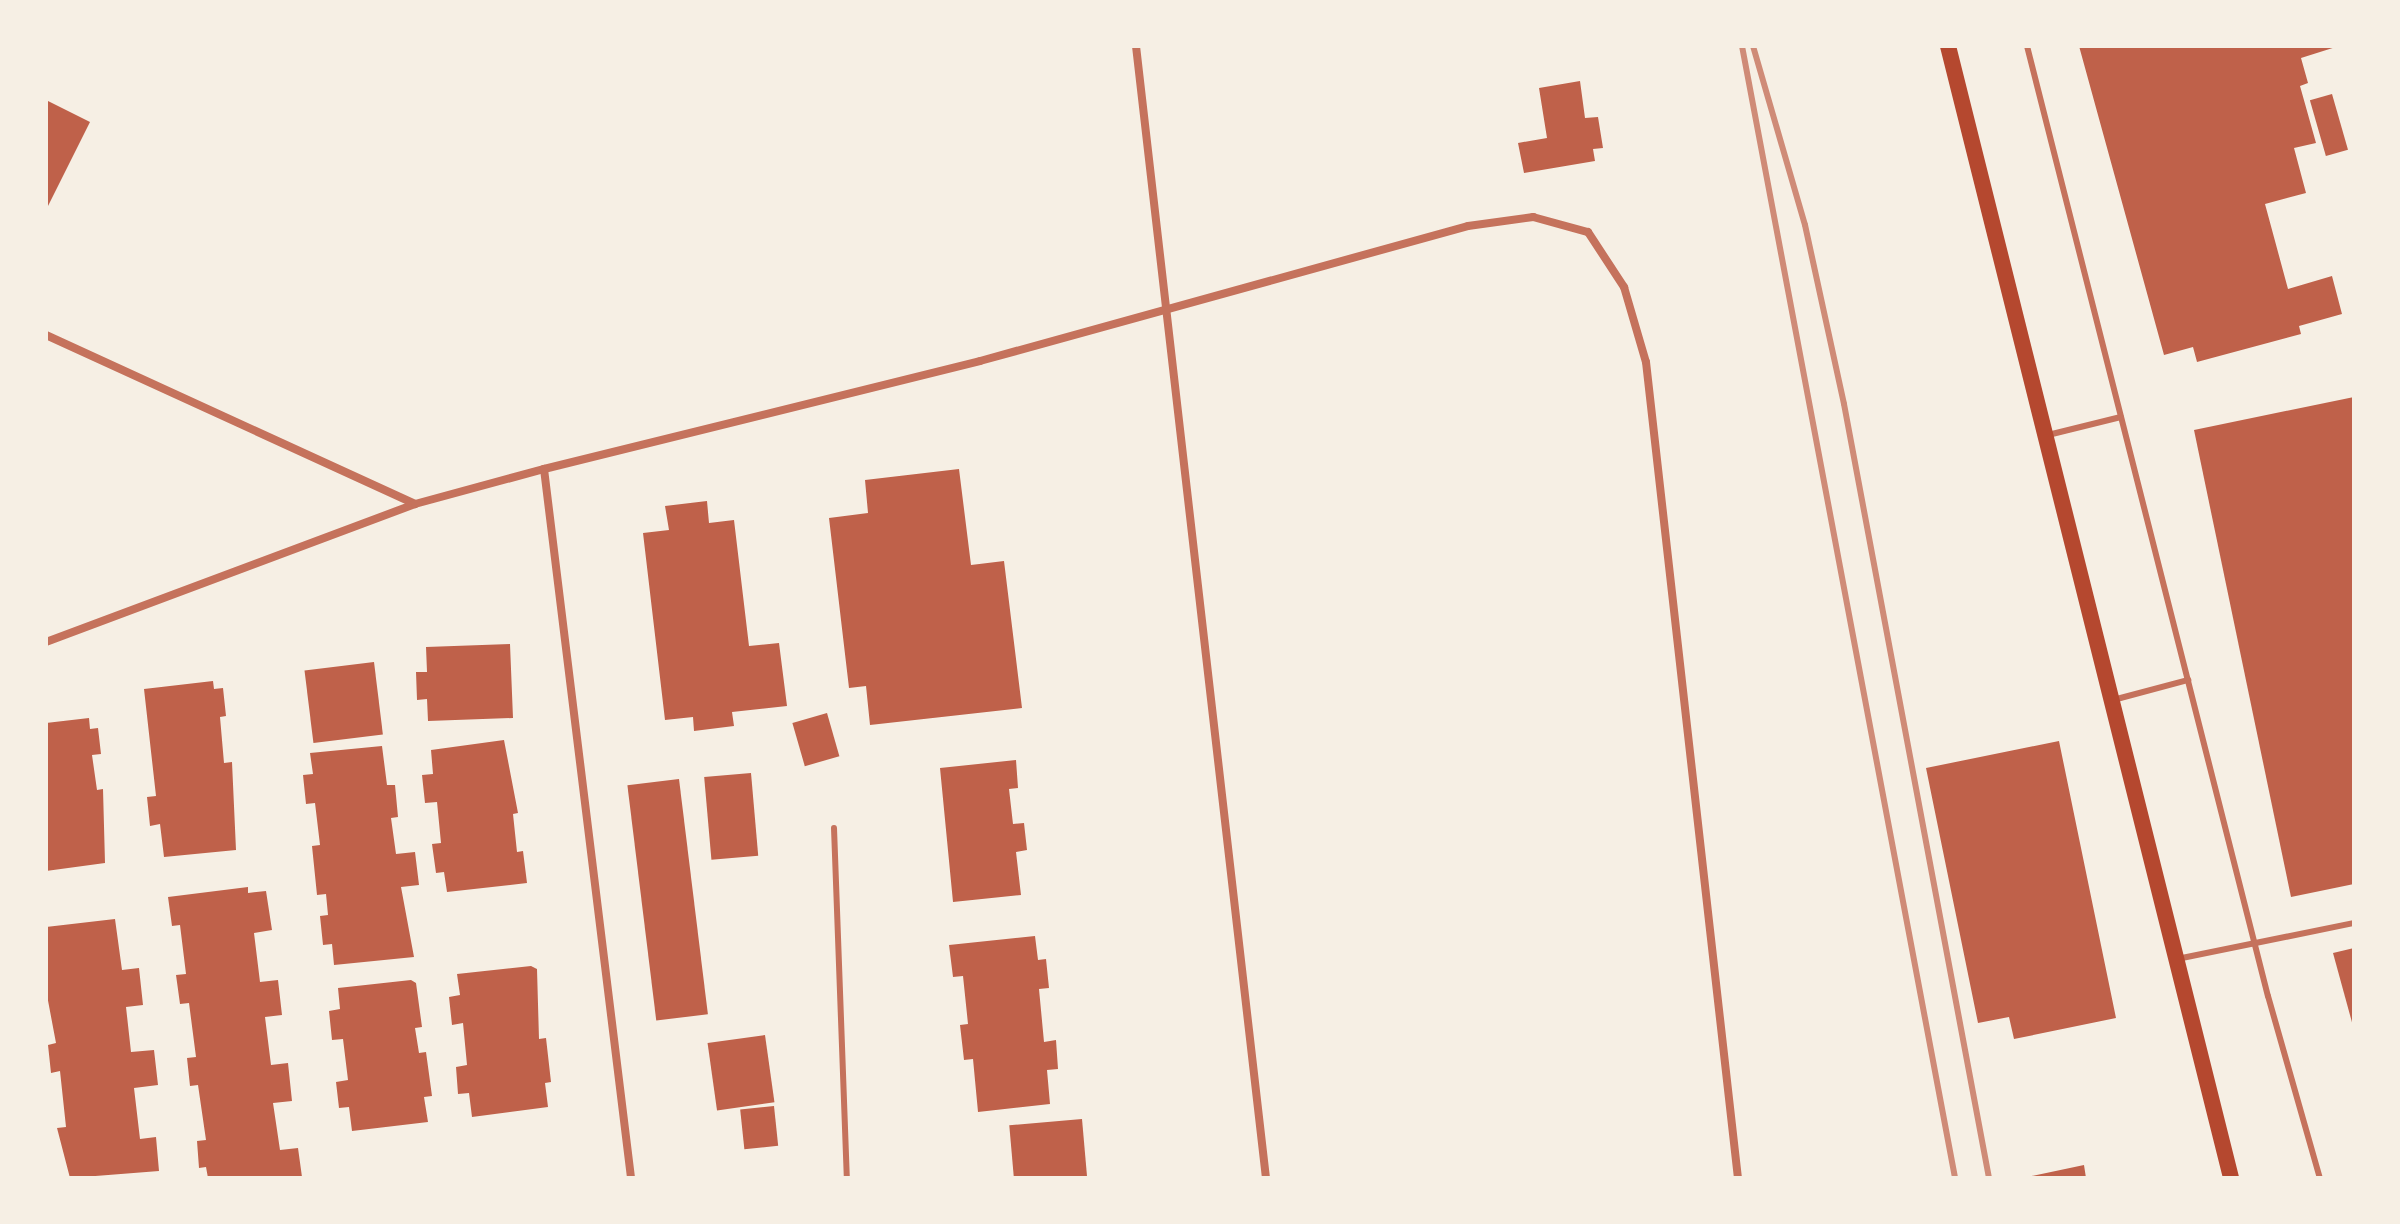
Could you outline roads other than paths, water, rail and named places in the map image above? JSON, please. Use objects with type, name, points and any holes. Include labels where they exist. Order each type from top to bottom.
[{"type":"main road","points":[[1948,46],[2109,700],[2231,1178]]},
{"type":"street","points":[[1136,46],[1163,307],[1266,1178]]},
{"type":"street","points":[[46,642],[415,504],[544,469],[980,361],[1163,307],[1468,226],[1533,217],[1588,232],[1624,287],[1646,362],[1738,1178]]},
{"type":"street","points":[[46,335],[415,504]]},
{"type":"street","points":[[544,469],[631,1178]]},
{"type":"lane","points":[[2027,46],[2255,941],[2320,1178]]},
{"type":"lane","points":[[2044,436],[2121,417]]},
{"type":"lane","points":[[2109,700],[2188,680]]},
{"type":"lane","points":[[834,828],[847,1178]]},
{"type":"lane","points":[[2174,960],[2354,923]]},
{"type":"railway","points":[[1742,46],[1955,1178]]},
{"type":"railway","points":[[1753,46],[1805,225],[1844,404],[1989,1178]]}]
